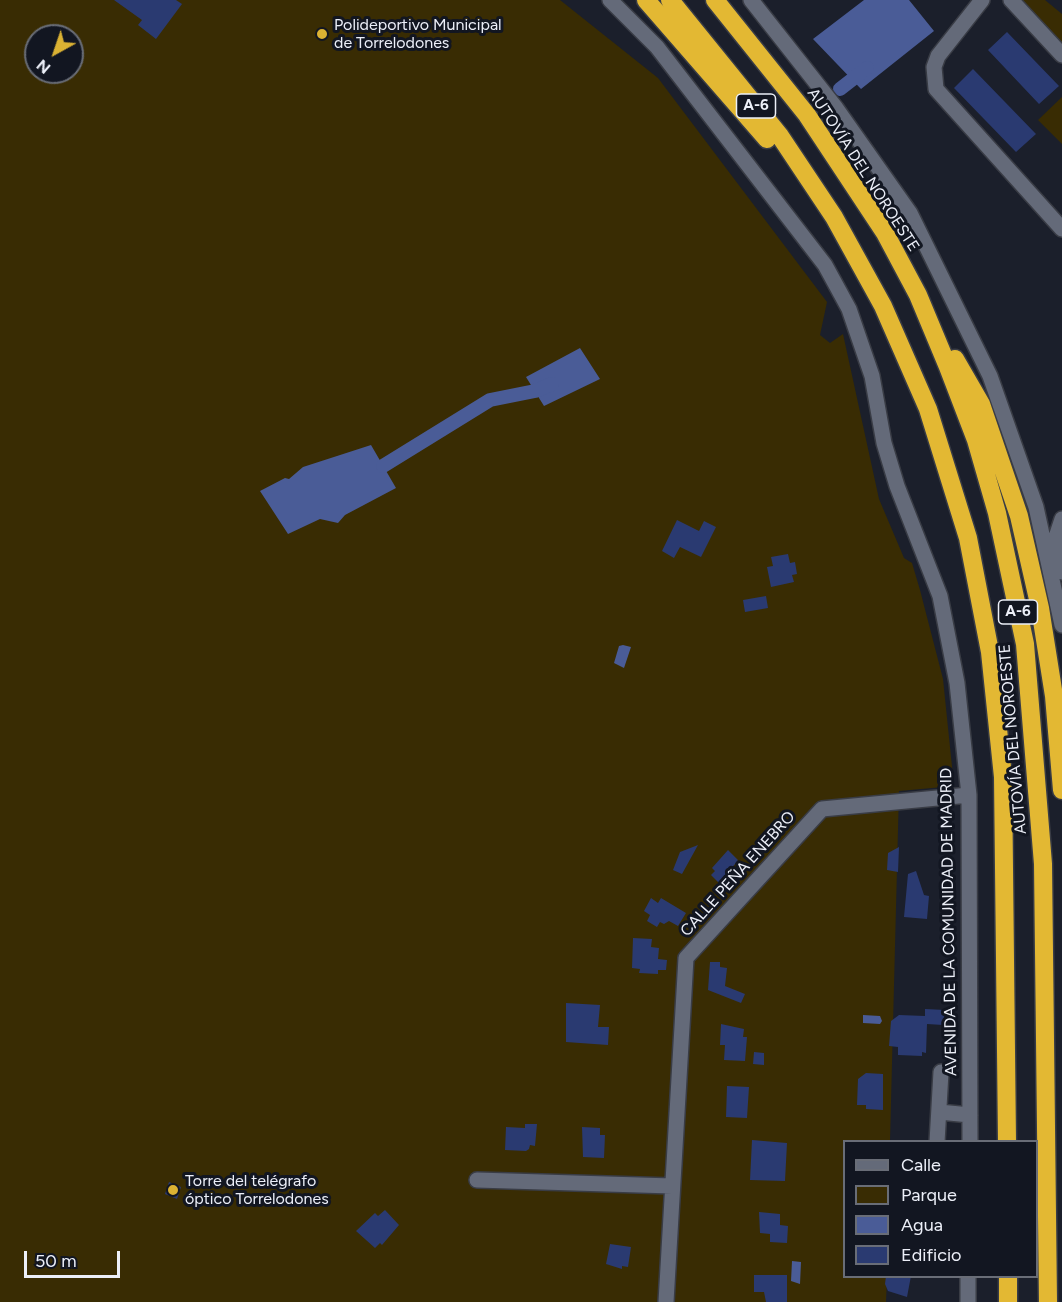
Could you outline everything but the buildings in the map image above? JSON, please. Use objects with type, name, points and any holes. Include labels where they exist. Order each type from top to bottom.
[{"type":"highway","points":[[646,0],[834,217]]},
{"type":"highway","name":"AUTOVÍA DEL NOROESTE","points":[[670,0],[780,136],[834,217],[883,306],[928,409],[968,538],[990,652],[1003,777],[1007,1140]]},
{"type":"highway","name":"AUTOVÍA DEL NOROESTE","points":[[716,0],[807,115],[885,233],[918,295],[976,440],[997,513],[1024,644],[1043,864],[1048,1302]]},
{"type":"highway","points":[[918,295],[981,404],[1019,516],[1040,608],[1054,696],[1062,790]]},
{"type":"highway","points":[[1008,1278],[1008,1302]]},
{"type":"street","name":"AVENIDA DE LA COMUNIDAD DE MADRID","points":[[610,0],[657,47],[825,265],[849,309],[872,376],[884,442],[897,486],[940,596],[957,683],[969,795],[970,1140]]},
{"type":"street","points":[[751,0],[836,108],[915,223],[990,376],[1036,507],[1062,625]]},
{"type":"street","points":[[982,0],[938,56],[934,67],[936,88],[942,98],[1062,229]]},
{"type":"street","points":[[1011,0],[1062,55]]},
{"type":"street","points":[[1062,519],[1056,537],[1062,572]]},
{"type":"street","name":"CALLE PEÑA ENEBRO","points":[[666,1302],[686,958],[822,809],[969,795]]},
{"type":"street","name":"AVENIDA DE LA COMUNIDAD DE MADRID","points":[[937,1140],[942,1072]]},
{"type":"street","points":[[939,1112],[970,1115]]},
{"type":"street","points":[[477,1180],[672,1186]]},
{"type":"street","points":[[968,1278],[968,1302]]},
{"type":"green space","points":[[0,0],[560,0],[658,78],[827,302],[820,335],[830,343],[843,334],[879,499],[904,558],[912,563],[920,590],[943,679],[954,786],[899,791],[890,1140],[843,1140],[843,1278],[887,1278],[886,1302],[0,1302]]},
{"type":"green space","points":[[1022,0],[1045,0],[1062,14],[1062,44]]},
{"type":"green space","points":[[1062,97],[1062,144],[1038,120]]},
{"type":"water","points":[[864,0],[909,0],[934,31],[861,89],[813,39]]},
{"type":"water","points":[[580,348],[600,379],[544,406],[526,377]]},
{"type":"water","points":[[371,445],[396,488],[345,515],[338,523],[320,519],[288,534],[260,491],[285,478],[289,479],[303,467]]},
{"type":"water","points":[[619,646],[631,647],[624,668],[614,663]]},
{"type":"water","points":[[863,1015],[880,1016],[882,1021],[880,1024],[863,1023]]},
{"type":"water","points":[[792,1261],[801,1262],[800,1284],[791,1281]]},
{"type":"waterway","points":[[840,89],[867,68]]},
{"type":"waterway","points":[[383,466],[490,400],[535,391],[552,384]]},
{"type":"place","name":"Polideportivo Municipal de Torrelodones","points":[[322,34]]},
{"type":"place","name":"Torre del telégrafo óptico Torrelodones","points":[[173,1190]]}]
